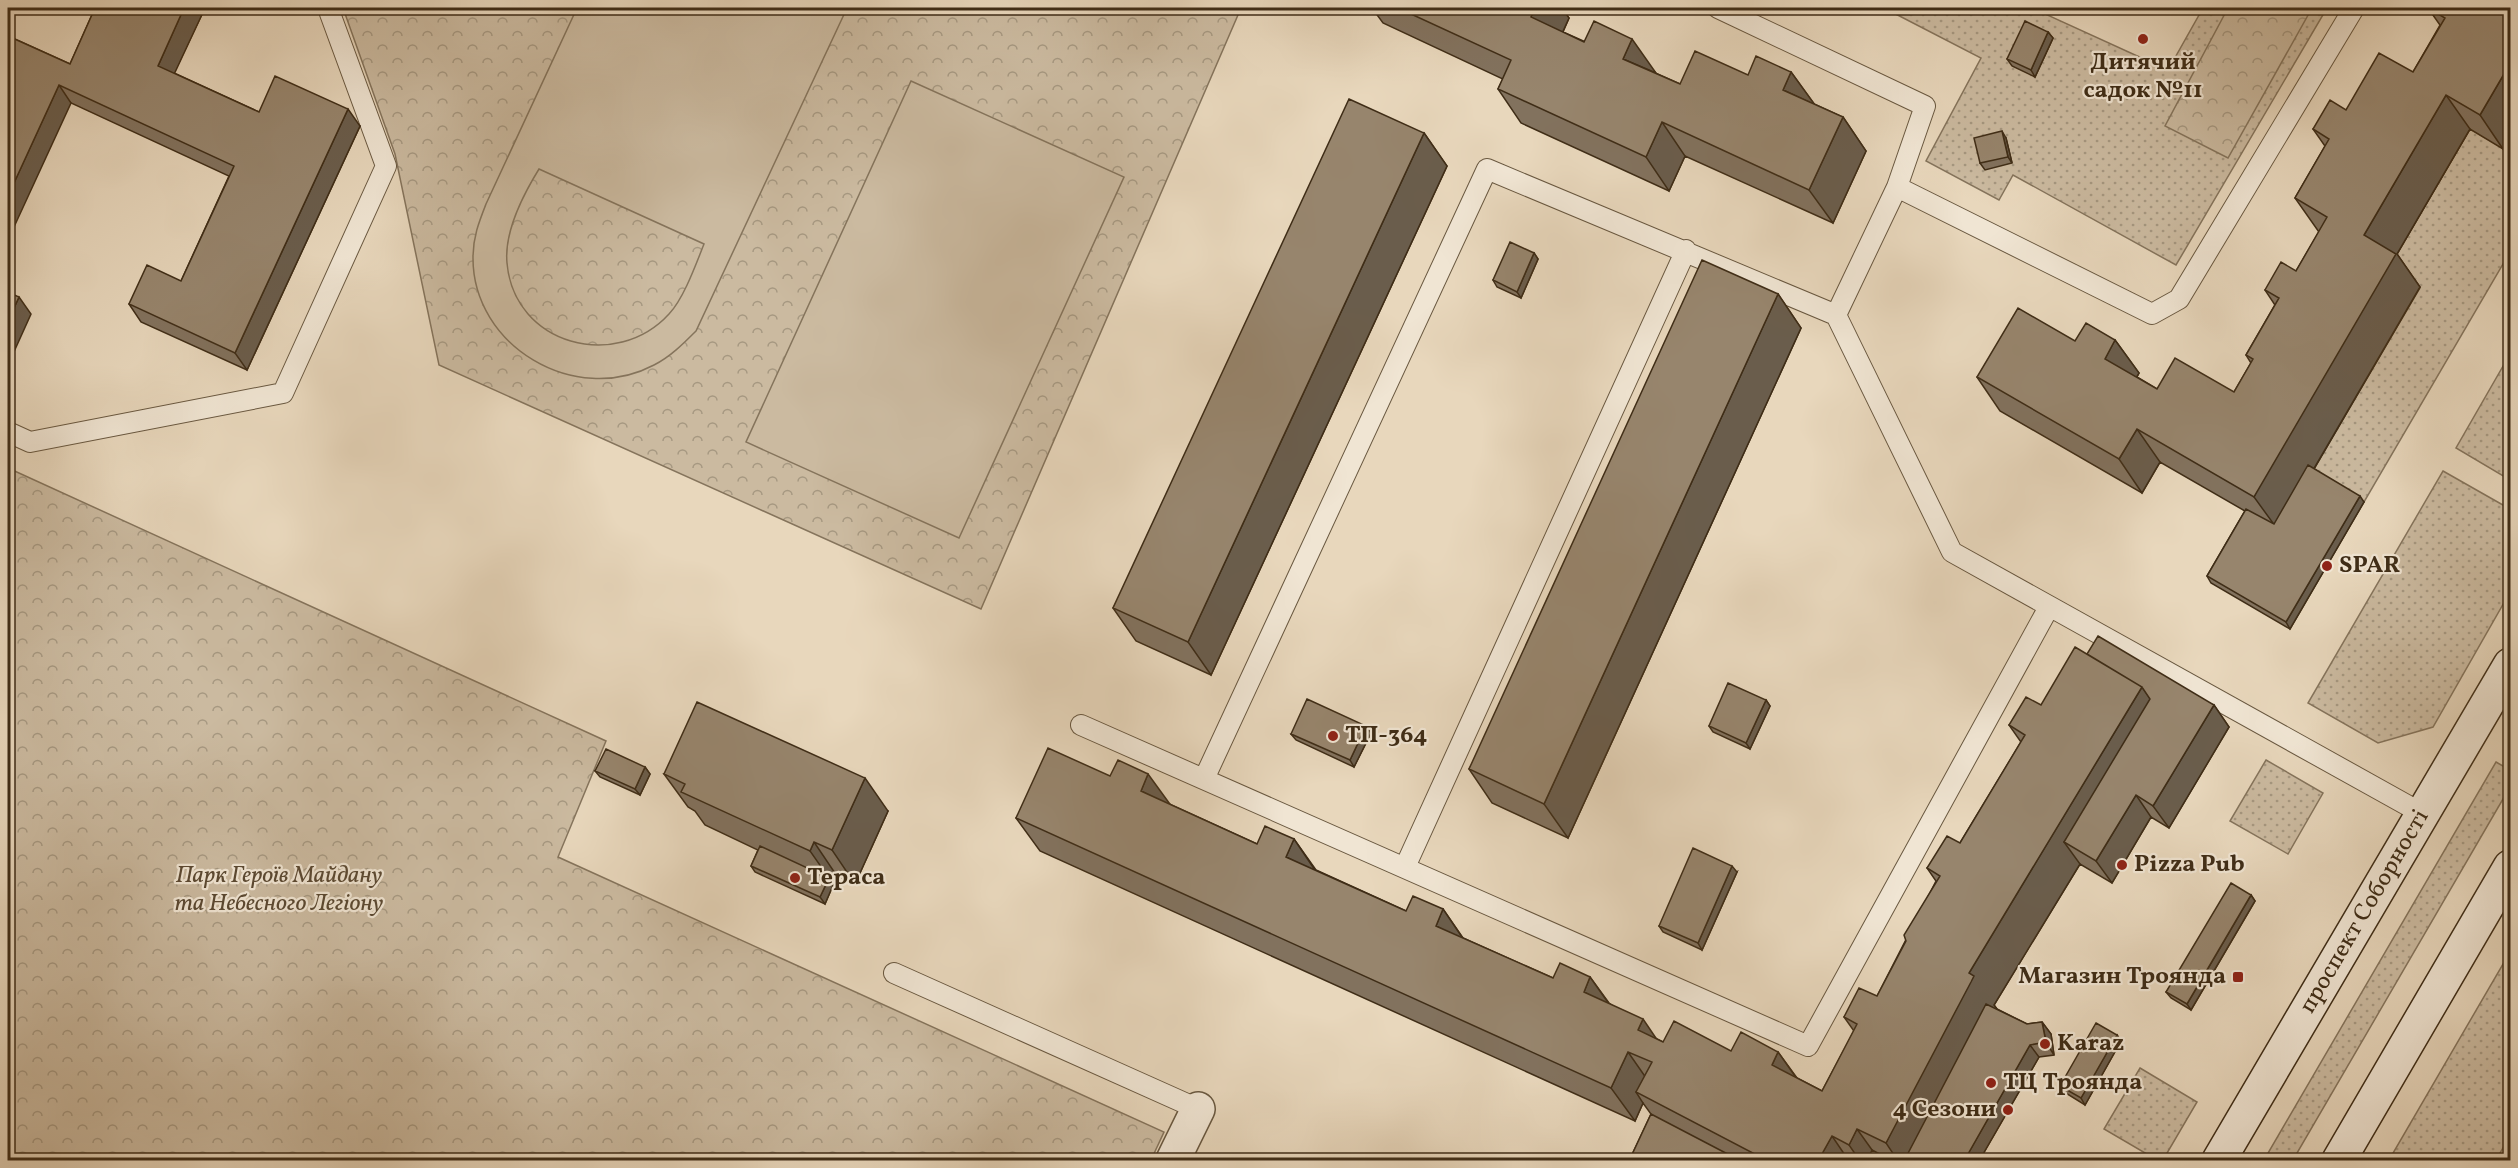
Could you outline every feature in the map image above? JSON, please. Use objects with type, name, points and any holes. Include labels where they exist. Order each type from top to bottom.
[{"type":"main road","name":"проспект Соборності","points":[[2219,1161],[2511,664]]},
{"type":"main road","points":[[2339,1161],[2511,867]]},
{"type":"main road","points":[[1173,1161],[1198,1109]]},
{"type":"lane","points":[[8,432],[30,442],[283,393],[386,166],[328,8]]},
{"type":"lane","points":[[1718,8],[1925,106],[1897,187],[1836,315]]},
{"type":"lane","points":[[1897,187],[2152,314],[2179,299],[2354,8]]},
{"type":"lane","points":[[1204,779],[1487,169],[1686,250],[1836,315],[1952,552],[2423,814]]},
{"type":"lane","points":[[1405,867],[1686,250]]},
{"type":"lane","points":[[1081,725],[1808,1046],[2049,607]]},
{"type":"lane","points":[[894,973],[1198,1109]]},
{"type":"green space","points":[[343,8],[1241,8],[981,609],[439,365],[395,154]]},
{"type":"green space","points":[[577,8],[847,8],[696,331],[660,362],[624,376],[592,378],[562,373],[534,360],[509,341],[490,317],[477,289],[473,250],[486,204]],"holes":[[[539,169],[704,244],[685,290],[669,314],[647,332],[622,342],[596,345],[571,341],[547,330],[528,314],[514,291],[507,263],[508,239],[516,214]]]},
{"type":"green space","points":[[1884,8],[2032,8],[2168,70],[2203,8],[2327,8],[2176,265],[2013,175],[1999,200],[1926,161],[1981,58]]},
{"type":"green space","points":[[2228,8],[2312,8],[2228,158],[2165,126]]},
{"type":"green space","points":[[911,81],[1124,177],[959,538],[746,442]]},
{"type":"green space","points":[[2470,129],[2503,148],[2510,136],[2510,252],[2364,502],[2312,472],[2420,288],[2388,269]]},
{"type":"green space","points":[[2510,354],[2510,480],[2456,448]]},
{"type":"green space","name":"Парк Героїв Майдану та Небесного Легіону","points":[[8,468],[606,741],[558,857],[1164,1132],[1151,1160],[8,1160]]},
{"type":"green space","points":[[2443,471],[2510,509],[2510,592],[2433,727],[2378,743],[2308,703]]},
{"type":"green space","points":[[2266,760],[2323,793],[2288,854],[2230,821]]},
{"type":"green space","points":[[2496,762],[2510,770],[2510,787],[2293,1160],[2264,1160]]},
{"type":"green space","points":[[2510,952],[2510,1136],[2496,1160],[2389,1160]]},
{"type":"green space","points":[[2140,1068],[2197,1102],[2163,1160],[2157,1160],[2104,1129]]},
{"type":"building","points":[[95,8],[184,8],[158,66],[259,112],[275,76],[348,109],[235,353],[129,304],[147,265],[181,281],[234,166],[59,85],[8,196],[8,36],[70,64]]},
{"type":"building","points":[[1398,8],[1535,8],[1531,17],[1584,42],[1594,21],[1632,39],[1623,59],[1680,84],[1695,51],[1748,75],[1756,56],[1791,72],[1783,90],[1843,117],[1809,190],[1662,122],[1646,157],[1498,89],[1511,60]]},
{"type":"building","points":[[2428,8],[2511,8],[2511,62],[2480,115],[2446,95],[2364,235],[2396,254],[2254,497],[2137,429],[2119,459],[1977,377],[2018,308],[2075,341],[2086,323],[2115,340],[2105,359],[2157,389],[2175,358],[2234,392],[2253,359],[2246,355],[2279,298],[2265,290],[2281,262],[2296,271],[2327,217],[2295,198],[2329,139],[2313,129],[2330,100],[2346,110],[2379,53],[2413,72],[2445,18]]},
{"type":"building","points":[[2025,21],[2048,32],[2031,70],[2007,59]]},
{"type":"building","points":[[1349,99],[1424,133],[1188,642],[1113,608]]},
{"type":"building","points":[[2002,131],[2008,157],[1980,163],[1974,138]]},
{"type":"building","points":[[1510,242],[1534,253],[1517,292],[1493,280]]},
{"type":"building","points":[[1702,260],[1778,294],[1544,804],[1469,769]]},
{"type":"building","points":[[8,292],[19,297],[8,321]]},
{"type":"building","points":[[2308,465],[2360,496],[2286,622],[2207,576],[2246,509],[2274,524]]},
{"type":"building","points":[[2098,636],[2214,705],[2153,806],[2136,795],[2096,861],[2064,842],[2150,699],[2142,687],[2087,654]]},
{"type":"building","points":[[2075,647],[2142,687],[1969,973],[1974,976],[1886,1143],[1857,1129],[1849,1145],[1832,1136],[1818,1161],[1768,1161],[1636,1092],[1652,1062],[1628,1052],[1611,1088],[1016,818],[1048,748],[1110,776],[1118,760],[1148,774],[1141,791],[1257,844],[1265,826],[1294,839],[1286,857],[1406,911],[1413,896],[1443,909],[1436,926],[1553,978],[1560,963],[1590,977],[1584,992],[1643,1019],[1638,1030],[1663,1042],[1674,1021],[1731,1051],[1741,1032],[1778,1052],[1772,1065],[1822,1091],[1857,1024],[1844,1017],[1859,988],[1877,996],[1906,941],[1904,935],[1940,876],[1927,868],[1947,836],[1960,843],[2025,735],[2009,725],[2026,697],[2041,705]]},
{"type":"building","points":[[1728,683],[1766,700],[1746,743],[1709,726]]},
{"type":"building","name":"ТП-364","points":[[1307,699],[1366,726],[1350,760],[1291,734]]},
{"type":"building","points":[[697,702],[865,778],[832,850],[814,842],[810,851],[681,792],[685,784],[664,774]]},
{"type":"building","points":[[606,749],[645,767],[635,789],[595,771]]},
{"type":"building","name":"Тераса","points":[[760,846],[829,878],[820,897],[751,866]]},
{"type":"building","points":[[1693,848],[1732,866],[1698,943],[1659,926]]},
{"type":"building","points":[[2231,883],[2251,895],[2187,1004],[2166,992]]},
{"type":"building","name":"ТЦ Троянда","points":[[1986,1004],[2027,1024],[2042,1022],[2046,1042],[2030,1045],[1964,1161],[1904,1161]]},
{"type":"building","points":[[2096,1023],[2117,1035],[2081,1098],[2060,1086]]},
{"type":"building","points":[[1651,1114],[1741,1161],[1629,1161]]},
{"type":"building","points":[[1872,1150],[1893,1161],[1867,1161]]},
{"type":"place","name":"Дитячий садок №11","points":[[2143,39]]},
{"type":"place","name":"SPAR","points":[[2327,566]]},
{"type":"place","name":"ТП-364","points":[[1333,736]]},
{"type":"place","name":"Pizza Pub","points":[[2122,865]]},
{"type":"place","name":"Тераса","points":[[795,878]]},
{"type":"place","name":"Магазин Троянда","points":[[2238,977]]},
{"type":"place","name":"Karaz","points":[[2045,1044]]},
{"type":"place","name":"ТЦ Троянда","points":[[1991,1083]]},
{"type":"place","name":"4 Сезони","points":[[2008,1110]]}]
